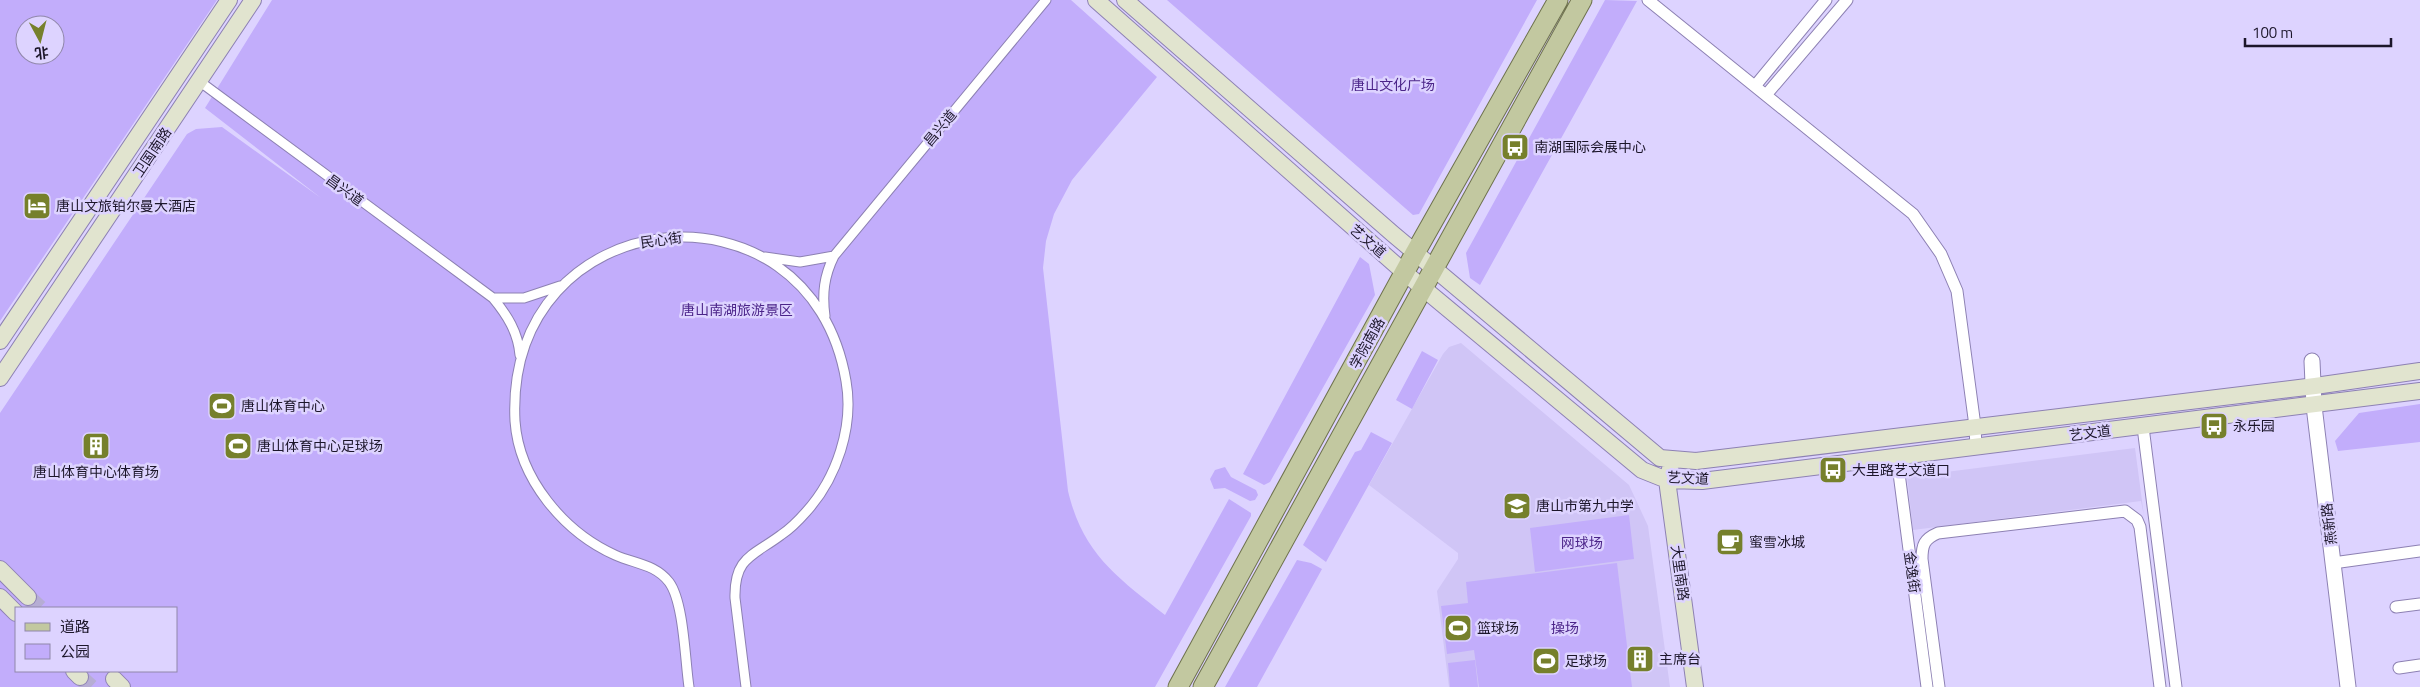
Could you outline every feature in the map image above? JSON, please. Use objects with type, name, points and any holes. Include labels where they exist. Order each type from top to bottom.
[{"type":"main road","name":"卫国南路","points":[[0,341],[230,0]]},
{"type":"main road","name":"卫国南路","points":[[0,378],[252,0]]},
{"type":"main road","name":"艺文道","points":[[1096,0],[1404,273],[1642,470],[1667,480],[1702,481],[1897,458],[2420,391]]},
{"type":"main road","name":"艺文道","points":[[1125,0],[1415,252],[1660,458],[1696,461],[2315,386],[2420,371]]},
{"type":"main road","name":"学院南路","points":[[1178,687],[1415,252],[1558,0]]},
{"type":"main road","name":"学院南路","points":[[1203,687],[1582,0]]},
{"type":"main road","points":[[184,69],[199,81]]},
{"type":"main road","name":"大里南路","points":[[1672,460],[1667,480],[1695,687]]},
{"type":"main road","points":[[0,570],[28,597]]},
{"type":"main road","points":[[0,597],[15,612]]},
{"type":"street","name":"昌兴道","points":[[834,256],[1046,0]]},
{"type":"street","points":[[1648,0],[1913,214],[1941,254],[1957,291],[1975,426],[1976,448]]},
{"type":"street","points":[[1755,86],[1826,0]]},
{"type":"street","points":[[1766,96],[1847,0]]},
{"type":"street","name":"昌兴道","points":[[199,81],[493,298],[504,311],[519,340],[520,358]]},
{"type":"street","name":"民心街","points":[[688,687],[676,593],[663,576],[649,566],[616,556],[586,539],[560,517],[539,490],[524,459],[516,426],[514,391],[520,358],[535,323],[544,307],[562,285],[598,259],[622,247],[657,238],[693,236],[728,243],[761,256],[808,294],[826,319],[840,350],[847,384],[847,418],[840,452],[827,483],[807,511],[782,535],[752,552],[742,564],[735,585],[746,687]]},
{"type":"street","points":[[761,256],[800,262],[834,256]]},
{"type":"street","points":[[826,319],[822,299],[828,268],[834,256]]},
{"type":"street","points":[[493,298],[524,298],[562,285]]},
{"type":"street","name":"燕新路","points":[[2312,360],[2315,386],[2314,406],[2348,687]]},
{"type":"street","points":[[2143,427],[2176,687]]},
{"type":"street","name":"金逸街","points":[[1897,458],[1927,687]]},
{"type":"street","points":[[1939,687],[1922,560],[1922,546],[1929,537],[1938,533],[2125,511],[2137,520],[2140,526],[2160,687]]},
{"type":"street","points":[[2333,563],[2420,551]]},
{"type":"street","points":[[2396,607],[2420,604]]},
{"type":"street","points":[[2399,668],[2420,665]]},
{"type":"shaded area","name":"唐山市第九中学","points":[[1461,343],[1629,485],[1648,526],[1670,687],[1449,687],[1437,591],[1458,559],[1458,553],[1369,485],[1443,354],[1449,347]]},
{"type":"shaded area","points":[[2135,448],[2144,516],[2141,501],[1913,530],[1907,477]]},
{"type":"green space","name":"唐山文旅铂尔曼大酒店","points":[[0,0],[217,0],[0,321]]},
{"type":"green space","name":"唐山南湖旅游景区","points":[[272,0],[1071,0],[1157,77],[1072,180],[1054,214],[1046,241],[1043,268],[1068,491],[1075,513],[1083,532],[1104,562],[1117,576],[1165,615],[1229,499],[1251,513],[1251,516],[1155,687],[0,687],[0,413],[187,134],[196,129],[222,127],[321,198],[205,108]]},
{"type":"green space","name":"唐山文化广场","points":[[1167,0],[1537,0],[1419,214],[1413,215]]},
{"type":"green space","points":[[1605,0],[1637,1],[1480,285],[1470,278],[1466,253]]},
{"type":"green space","points":[[1360,257],[1369,264],[1375,295],[1270,482],[1264,485],[1243,474]]},
{"type":"green space","points":[[1422,351],[1438,360],[1412,409],[1396,400]]},
{"type":"green space","points":[[2420,404],[2420,442],[2338,451],[2335,441],[2359,413]]},
{"type":"green space","points":[[1371,432],[1392,443],[1326,562],[1303,545],[1355,452],[1361,450]]},
{"type":"green space","points":[[1225,467],[1231,477],[1256,490],[1258,495],[1255,500],[1250,501],[1225,488],[1214,489],[1210,479],[1215,470]]},
{"type":"green space","name":"网球场","points":[[1629,515],[1634,559],[1535,572],[1530,528]]},
{"type":"green space","points":[[1297,560],[1311,563],[1322,569],[1257,687],[1225,687]]},
{"type":"green space","name":"操场","points":[[1617,563],[1632,687],[1479,687],[1474,650],[1447,654],[1441,606],[1468,603],[1466,582]]},
{"type":"green space","name":"篮球场","points":[[1475,660],[1478,687],[1450,687],[1448,663]]},
{"type":"tunnel","points":[[28,597],[39,607]]},
{"type":"tunnel","points":[[80,677],[91,687]]},
{"type":"place","name":"南湖国际会展中心","points":[[1515,147]]},
{"type":"place","name":"唐山文旅铂尔曼大酒店","points":[[37,206]]},
{"type":"place","name":"唐山体育中心","points":[[222,406]]},
{"type":"place","name":"永乐园","points":[[2214,426]]},
{"type":"place","name":"唐山体育中心体育场","points":[[96,446]]},
{"type":"place","name":"唐山体育中心足球场","points":[[238,446]]},
{"type":"place","name":"大里路艺文道口","points":[[1833,470]]},
{"type":"place","name":"唐山市第九中学","points":[[1517,506]]},
{"type":"place","name":"蜜雪冰城","points":[[1730,542]]},
{"type":"place","name":"篮球场","points":[[1458,628]]},
{"type":"place","name":"主席台","points":[[1640,659]]},
{"type":"place","name":"足球场","points":[[1546,661]]}]
